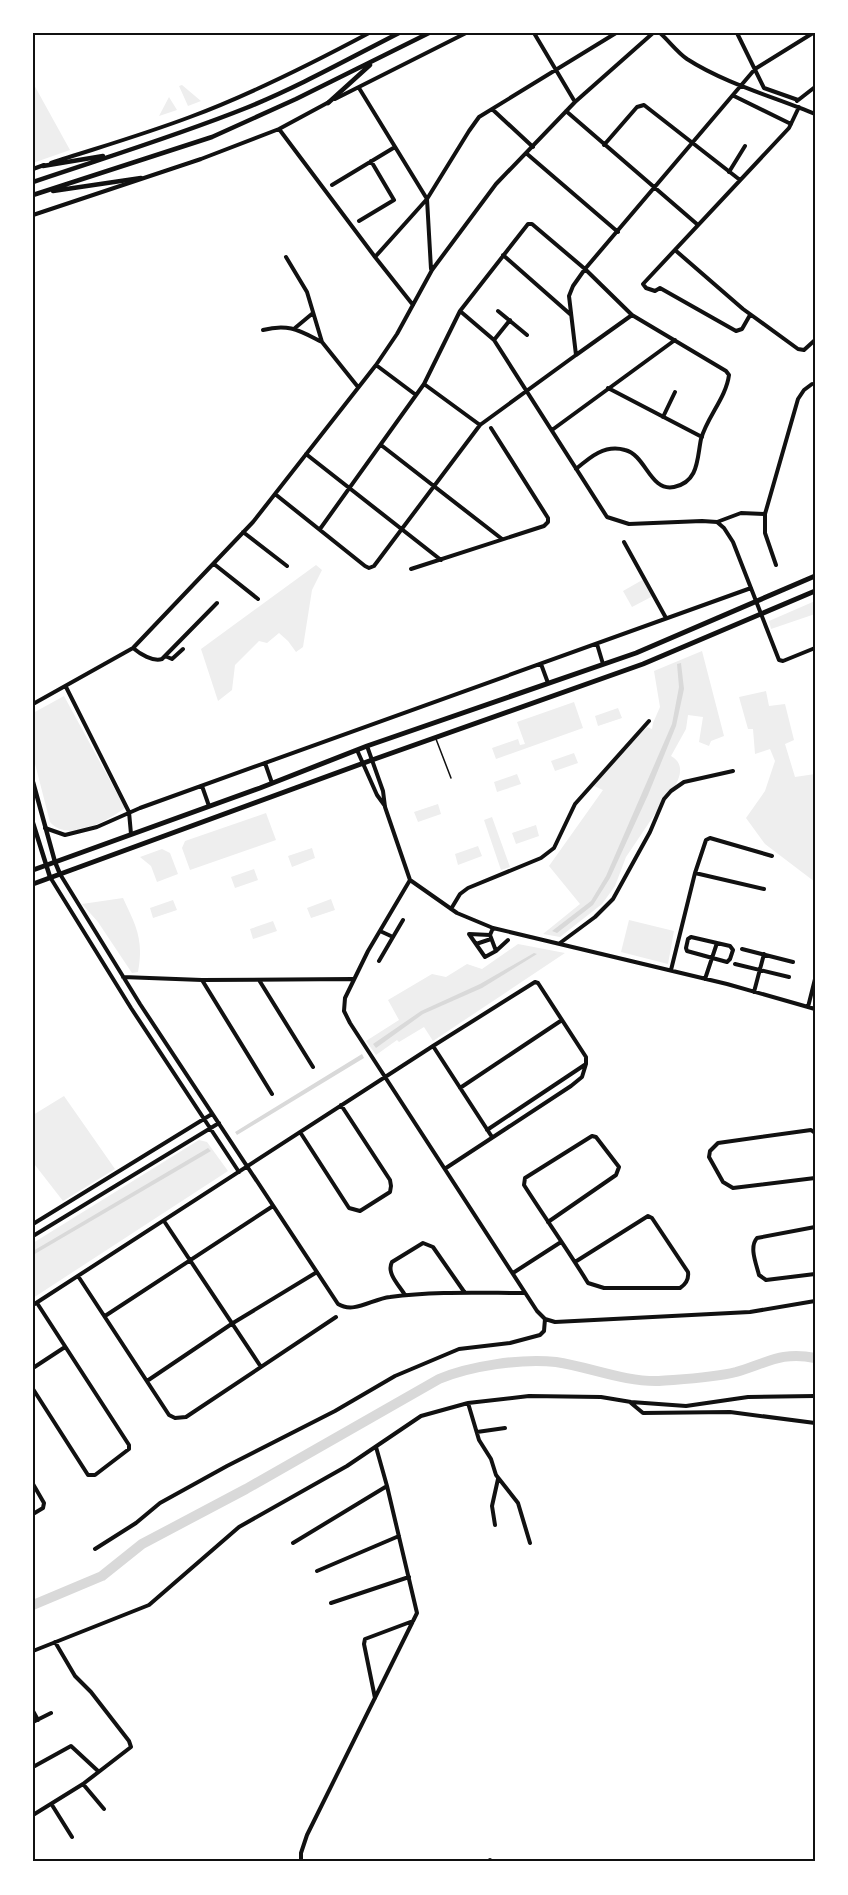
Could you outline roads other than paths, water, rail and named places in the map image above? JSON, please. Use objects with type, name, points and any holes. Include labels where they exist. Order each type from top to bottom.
[{"type":"main road","points":[[33,870],[367,746],[636,653],[815,576]]},
{"type":"main road","points":[[33,884],[642,664],[815,591]]},
{"type":"street","points":[[33,169],[189,118],[307,66],[369,33]]},
{"type":"street","points":[[381,42],[392,33]]},
{"type":"street","points":[[33,182],[165,139],[247,107],[289,89],[399,33]]},
{"type":"street","points":[[33,195],[212,136],[285,104],[429,33]]},
{"type":"street","points":[[33,215],[201,159],[279,129],[466,33]]},
{"type":"street","points":[[534,33],[555,72],[575,102]]},
{"type":"street","points":[[375,257],[428,199],[479,117],[616,33]]},
{"type":"street","points":[[33,704],[133,648],[214,564],[275,494],[376,365],[397,334],[432,270],[496,184],[575,102],[653,33]]},
{"type":"street","points":[[660,33],[684,57],[743,86],[815,114]]},
{"type":"street","points":[[737,33],[765,89],[798,100]]},
{"type":"street","points":[[576,355],[569,296],[585,269],[743,86],[755,69],[813,33]]},
{"type":"street","points":[[328,103],[356,75],[378,58]]},
{"type":"street","points":[[792,105],[815,87]]},
{"type":"street","points":[[359,88],[428,199],[432,270]]},
{"type":"street","points":[[734,96],[791,124]]},
{"type":"street","points":[[604,145],[637,107],[644,105],[740,180]]},
{"type":"street","points":[[750,315],[742,329],[736,331],[663,289],[655,291],[644,284],[791,124],[799,107]]},
{"type":"street","points":[[492,109],[532,147]]},
{"type":"street","points":[[566,111],[698,225]]},
{"type":"street","points":[[279,129],[413,305]]},
{"type":"street","points":[[729,172],[745,146]]},
{"type":"street","points":[[332,184],[395,147]]},
{"type":"street","points":[[526,153],[618,232]]},
{"type":"street","points":[[43,166],[117,154]]},
{"type":"street","points":[[359,221],[394,198],[371,161]]},
{"type":"street","points":[[42,192],[141,178]]},
{"type":"street","points":[[320,529],[417,395],[460,311],[524,227],[532,224],[585,269],[632,315],[726,371],[729,375],[702,437],[696,471],[681,486],[663,487],[634,454],[625,449],[604,449],[576,469]]},
{"type":"street","points":[[675,250],[750,315],[798,349],[804,350],[815,340]]},
{"type":"street","points":[[503,255],[571,315]]},
{"type":"street","points":[[286,257],[307,292],[322,342],[358,387]]},
{"type":"street","points":[[460,311],[494,340],[603,513],[615,521],[629,524],[717,522],[741,513],[765,514]]},
{"type":"street","points":[[498,311],[527,335]]},
{"type":"street","points":[[295,328],[314,314]]},
{"type":"street","points":[[275,494],[369,568],[374,566],[480,425],[632,315]]},
{"type":"street","points":[[494,340],[510,320]]},
{"type":"street","points":[[264,330],[277,326],[295,328],[322,342]]},
{"type":"street","points":[[551,430],[675,340]]},
{"type":"street","points":[[376,365],[417,395]]},
{"type":"street","points":[[424,384],[480,425]]},
{"type":"street","points":[[776,566],[765,533],[765,514],[798,399],[812,384]]},
{"type":"street","points":[[609,388],[702,437]]},
{"type":"street","points":[[663,417],[675,392]]},
{"type":"street","points":[[411,569],[544,526],[548,522],[548,518],[491,428]]},
{"type":"street","points":[[381,445],[502,540]]},
{"type":"street","points":[[306,454],[441,560]]},
{"type":"street","points":[[717,522],[733,542],[779,660],[783,661],[815,648]]},
{"type":"street","points":[[243,532],[287,566]]},
{"type":"street","points":[[624,542],[666,618]]},
{"type":"street","points":[[214,564],[258,599]]},
{"type":"street","points":[[45,828],[65,835],[97,827],[129,812],[751,588]]},
{"type":"street","points":[[133,648],[157,660],[165,656],[217,603]]},
{"type":"street","points":[[597,644],[603,664]]},
{"type":"street","points":[[165,656],[172,659],[183,649]]},
{"type":"street","points":[[541,664],[548,683]]},
{"type":"street","points":[[66,687],[129,812],[131,834]]},
{"type":"street","points":[[451,909],[460,894],[468,888],[541,858],[554,848],[575,804],[649,721]]},
{"type":"street","points":[[367,746],[383,790],[385,807],[411,880],[451,909],[493,928],[671,970],[815,1009]]},
{"type":"street","points":[[357,750],[377,795],[385,807]]},
{"type":"street","points":[[265,763],[272,783]]},
{"type":"street","points":[[560,944],[595,917],[613,899],[636,860],[664,799],[671,791],[684,782],[733,771]]},
{"type":"street","points":[[33,782],[60,874],[122,977],[338,1304],[344,1308],[353,1309],[368,1302],[405,1295],[526,1293]]},
{"type":"street","points":[[202,786],[209,806]]},
{"type":"street","points":[[33,823],[50,878],[238,1172]]},
{"type":"street","points":[[671,970],[695,873],[706,840],[710,838],[772,856]]},
{"type":"street","points":[[695,873],[764,890]]},
{"type":"street","points":[[411,880],[353,979],[345,998],[344,1011],[545,1319],[555,1322],[750,1312],[815,1301]]},
{"type":"street","points":[[379,961],[403,921]]},
{"type":"street","points":[[493,928],[490,937],[496,951]]},
{"type":"street","points":[[380,931],[393,937]]},
{"type":"street","points":[[490,937],[470,933],[469,936],[485,957],[508,940]]},
{"type":"street","points":[[476,944],[490,937]]},
{"type":"street","points":[[691,937],[717,943],[731,947],[733,950],[727,962],[712,957],[687,951],[688,939],[691,937]]},
{"type":"street","points":[[705,979],[717,943]]},
{"type":"street","points":[[742,949],[793,962]]},
{"type":"street","points":[[754,992],[764,954]]},
{"type":"street","points":[[735,964],[789,977]]},
{"type":"street","points":[[122,977],[202,980],[353,979]]},
{"type":"street","points":[[808,1007],[815,979]]},
{"type":"street","points":[[202,980],[272,1094]]},
{"type":"street","points":[[259,980],[313,1067]]},
{"type":"street","points":[[33,1389],[88,1475],[95,1475],[129,1449],[129,1445],[35,1304],[533,982],[538,983],[586,1057],[582,1077],[446,1168]]},
{"type":"street","points":[[460,1088],[562,1020]]},
{"type":"street","points":[[433,1046],[492,1137]]},
{"type":"street","points":[[488,1130],[586,1064]]},
{"type":"street","points":[[300,1132],[349,1208],[360,1211],[390,1192],[390,1180],[341,1105]]},
{"type":"street","points":[[33,1224],[212,1114]]},
{"type":"street","points":[[33,1236],[219,1123]]},
{"type":"street","points":[[815,1133],[811,1130],[718,1143],[710,1151],[709,1157],[723,1182],[733,1188],[815,1178]]},
{"type":"street","points":[[548,1222],[616,1175],[619,1167],[596,1137],[592,1136],[525,1178],[524,1185],[548,1222],[561,1242],[575,1262],[588,1283],[604,1288],[680,1288],[686,1284],[689,1276],[652,1218],[648,1216],[575,1262]]},
{"type":"street","points":[[105,1316],[273,1206]]},
{"type":"street","points":[[164,1221],[261,1367]]},
{"type":"street","points":[[815,1227],[757,1238],[753,1246],[759,1275],[766,1280],[815,1274]]},
{"type":"street","points":[[513,1273],[561,1242]]},
{"type":"street","points":[[405,1295],[389,1271],[390,1266],[392,1262],[423,1243],[433,1247],[465,1293]]},
{"type":"street","points":[[147,1381],[233,1323],[317,1272]]},
{"type":"street","points":[[78,1276],[169,1415],[175,1418],[186,1417],[336,1317]]},
{"type":"street","points":[[95,1550],[136,1523],[159,1503],[335,1411],[395,1376],[459,1349],[510,1343],[540,1335],[544,1331],[545,1319]]},
{"type":"street","points":[[33,1368],[65,1347]]},
{"type":"street","points":[[33,1651],[149,1605],[239,1527],[376,1447],[421,1416],[468,1403],[529,1396],[572,1395],[686,1406],[748,1397],[815,1396]]},
{"type":"street","points":[[631,1402],[643,1413],[730,1412],[815,1422]]},
{"type":"street","points":[[468,1403],[477,1432],[498,1478],[518,1502],[530,1543]]},
{"type":"street","points":[[477,1432],[505,1428]]},
{"type":"street","points":[[301,1862],[301,1853],[307,1835],[417,1613],[410,1577],[376,1447]]},
{"type":"street","points":[[495,1525],[493,1498],[498,1478]]},
{"type":"street","points":[[33,1484],[44,1503],[43,1508],[33,1514]]},
{"type":"street","points":[[293,1544],[387,1486]]},
{"type":"street","points":[[317,1571],[399,1536]]},
{"type":"street","points":[[331,1603],[410,1577]]},
{"type":"street","points":[[376,1698],[364,1644],[365,1639],[414,1620]]},
{"type":"street","points":[[33,1815],[83,1784],[129,1749],[131,1745],[91,1692],[75,1676],[55,1642]]},
{"type":"street","points":[[33,1711],[38,1719]]},
{"type":"street","points":[[33,1722],[51,1713]]},
{"type":"street","points":[[33,1767],[71,1746],[98,1771]]},
{"type":"street","points":[[83,1784],[104,1809]]},
{"type":"street","points":[[52,1805],[72,1838]]},
{"type":"lane","points":[[435,738],[451,778]]},
{"type":"waterway","points":[[33,1605],[102,1576],[142,1544],[246,1489],[439,1379],[452,1374],[496,1364],[542,1361],[569,1364],[620,1377],[659,1381],[727,1374],[784,1357],[815,1358]]}]
